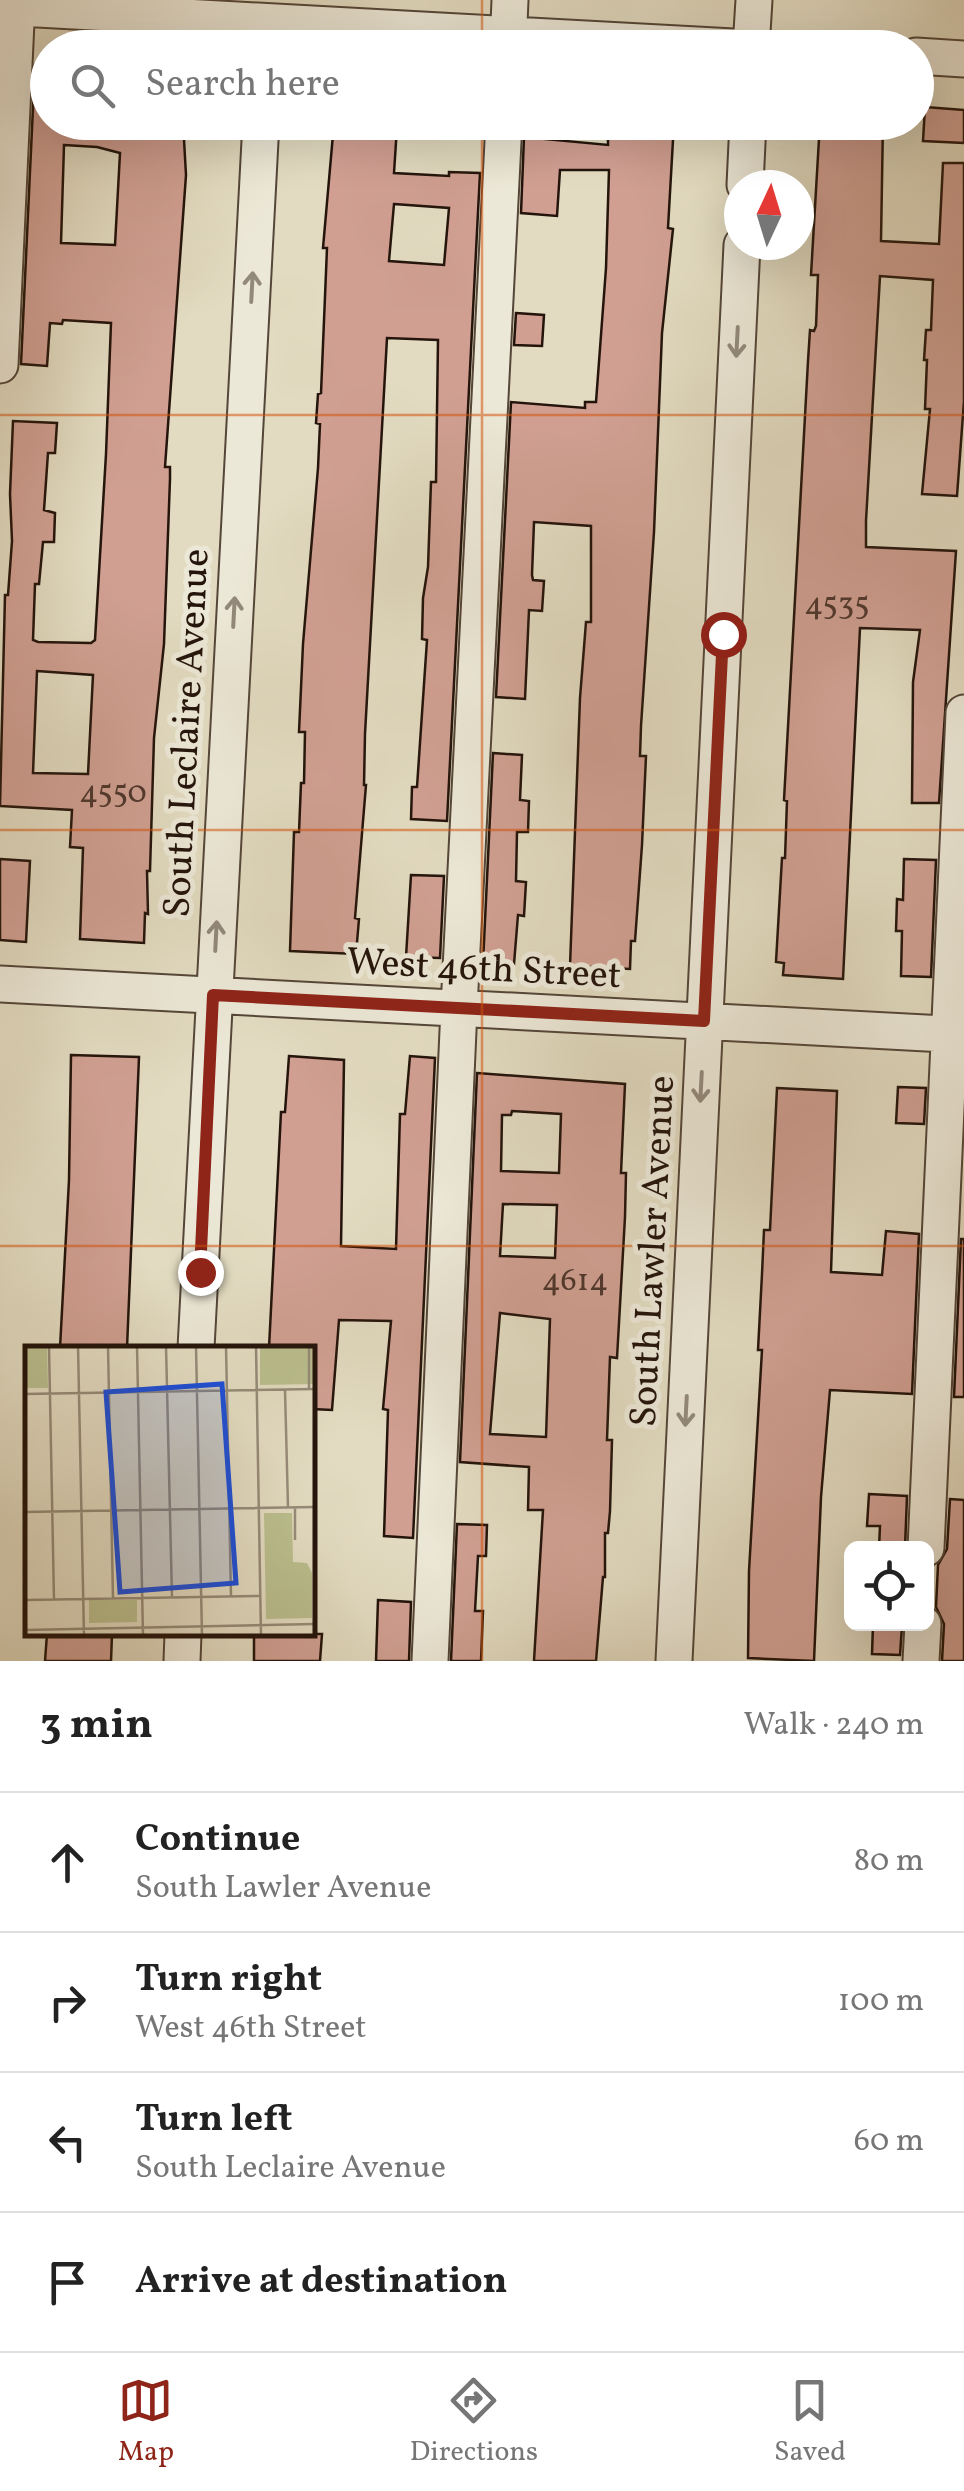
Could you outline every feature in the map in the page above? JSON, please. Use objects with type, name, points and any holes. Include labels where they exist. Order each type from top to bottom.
[{"type":"street","points":[[753,30],[754,0]]},
{"type":"street","points":[[0,365],[11,5],[266,23],[543,30]]},
{"type":"street","points":[[934,57],[964,59]]},
{"type":"street","name":"South Leclaire Avenue","points":[[196,1346],[260,140]]},
{"type":"street","points":[[430,1661],[503,140]]},
{"type":"street","points":[[746,170],[747,140]]},
{"type":"street","name":"South Lawler Avenue","points":[[674,1661],[741,260]]},
{"type":"street","points":[[926,1541],[956,1035],[964,713]]},
{"type":"street","name":"West 46th Street","points":[[0,984],[956,1035]]},
{"type":"street","points":[[922,1661],[923,1631]]},
{"type":"street","points":[[182,1661],[183,1636]]},
{"type":"building","points":[[934,108],[964,110],[964,143],[923,141],[934,140]]},
{"type":"building","points":[[31,140],[184,140],[186,175],[165,467],[170,467],[170,479],[164,644],[154,738],[144,943],[80,939],[83,848],[70,847],[72,810],[0,806],[5,595],[12,541],[13,421],[57,423],[55,453],[48,453],[44,510],[55,513],[54,542],[43,542],[39,584],[35,584],[33,640],[91,643],[95,640],[111,323],[50,323],[47,366],[21,364]],"holes":[[[64,145],[120,153],[115,245],[61,243]],[[37,671],[93,675],[88,774],[33,773]]]},
{"type":"building","points":[[333,140],[396,140],[394,173],[480,173],[447,821],[411,819],[412,787],[417,787],[427,640],[422,639],[423,598],[431,482],[436,482],[438,340],[387,338],[356,954],[290,951],[294,832],[299,832],[304,783],[305,732],[299,732],[318,468],[320,424],[316,423],[321,393],[327,248],[323,248]],"holes":[[[394,204],[449,208],[444,265],[389,261]]]},
{"type":"building","points":[[524,140],[608,145],[608,140],[673,140],[668,228],[673,229],[662,333],[641,726],[640,756],[646,756],[642,845],[630,969],[570,966],[580,698],[586,622],[591,622],[591,526],[534,522],[532,575],[533,580],[544,581],[542,611],[529,610],[525,699],[496,697],[511,402],[585,408],[585,402],[596,402],[606,268],[609,170],[560,170],[557,216],[521,213]]},
{"type":"building","points":[[819,140],[883,140],[881,241],[939,244],[943,163],[964,163],[964,401],[957,496],[922,494],[930,409],[925,409],[924,360],[926,330],[931,330],[933,280],[880,276],[866,521],[866,547],[956,551],[939,803],[912,803],[913,682],[920,630],[860,628],[843,979],[783,975],[784,963],[776,962],[785,858],[784,800],[808,361],[810,330],[814,331],[816,326],[818,275],[811,275]]},
{"type":"building","points":[[516,313],[544,315],[542,346],[514,345]]},
{"type":"building","points":[[493,753],[522,755],[520,800],[529,801],[528,832],[517,832],[516,881],[526,882],[524,916],[518,915],[514,964],[483,963]]},
{"type":"building","points":[[0,859],[30,861],[26,942],[0,940]]},
{"type":"building","points":[[904,859],[936,860],[931,977],[901,976],[902,931],[896,931],[897,899],[903,900]]},
{"type":"building","points":[[411,875],[444,876],[440,958],[406,957]]},
{"type":"building","points":[[71,1055],[139,1057],[127,1346],[60,1346]]},
{"type":"building","points":[[289,1056],[344,1060],[341,1246],[396,1249],[400,1114],[405,1114],[410,1056],[435,1058],[413,1538],[384,1536],[388,1410],[383,1409],[391,1321],[339,1320],[332,1410],[315,1409],[315,1346],[269,1346],[281,1112],[285,1112]]},
{"type":"building","points":[[477,1073],[625,1084],[621,1173],[626,1173],[625,1217],[617,1358],[610,1357],[610,1511],[596,1661],[534,1661],[543,1510],[528,1510],[529,1467],[460,1462]],"holes":[[[512,1111],[561,1114],[559,1173],[501,1171],[502,1115],[511,1115]],[[503,1204],[557,1205],[555,1258],[500,1256]],[[500,1313],[550,1319],[546,1437],[490,1434]]]},
{"type":"building","points":[[898,1087],[926,1088],[924,1124],[896,1123]]},
{"type":"building","points":[[777,1088],[837,1091],[831,1272],[882,1275],[886,1231],[919,1234],[912,1394],[830,1390],[814,1661],[748,1658],[764,1230],[770,1230]]},
{"type":"building","points":[[961,1239],[964,1397],[954,1397]]},
{"type":"building","points":[[869,1494],[907,1496],[905,1541],[879,1541],[880,1526],[867,1526]]},
{"type":"building","points":[[950,1499],[964,1500],[964,1661],[942,1661],[944,1624],[936,1607],[938,1565],[947,1549]]},
{"type":"building","points":[[457,1524],[487,1525],[486,1556],[478,1556],[475,1611],[483,1611],[481,1661],[451,1661]]},
{"type":"building","points":[[378,1600],[411,1602],[409,1661],[376,1661]]},
{"type":"building","points":[[873,1631],[902,1631],[900,1655],[872,1654]]},
{"type":"building","points":[[322,1634],[320,1661],[254,1661],[254,1636]]},
{"type":"building","points":[[47,1636],[112,1636],[111,1661],[45,1661]]},
{"type":"route","points":[[200,1272],[213,995],[704,1021],[723,634]]}]
